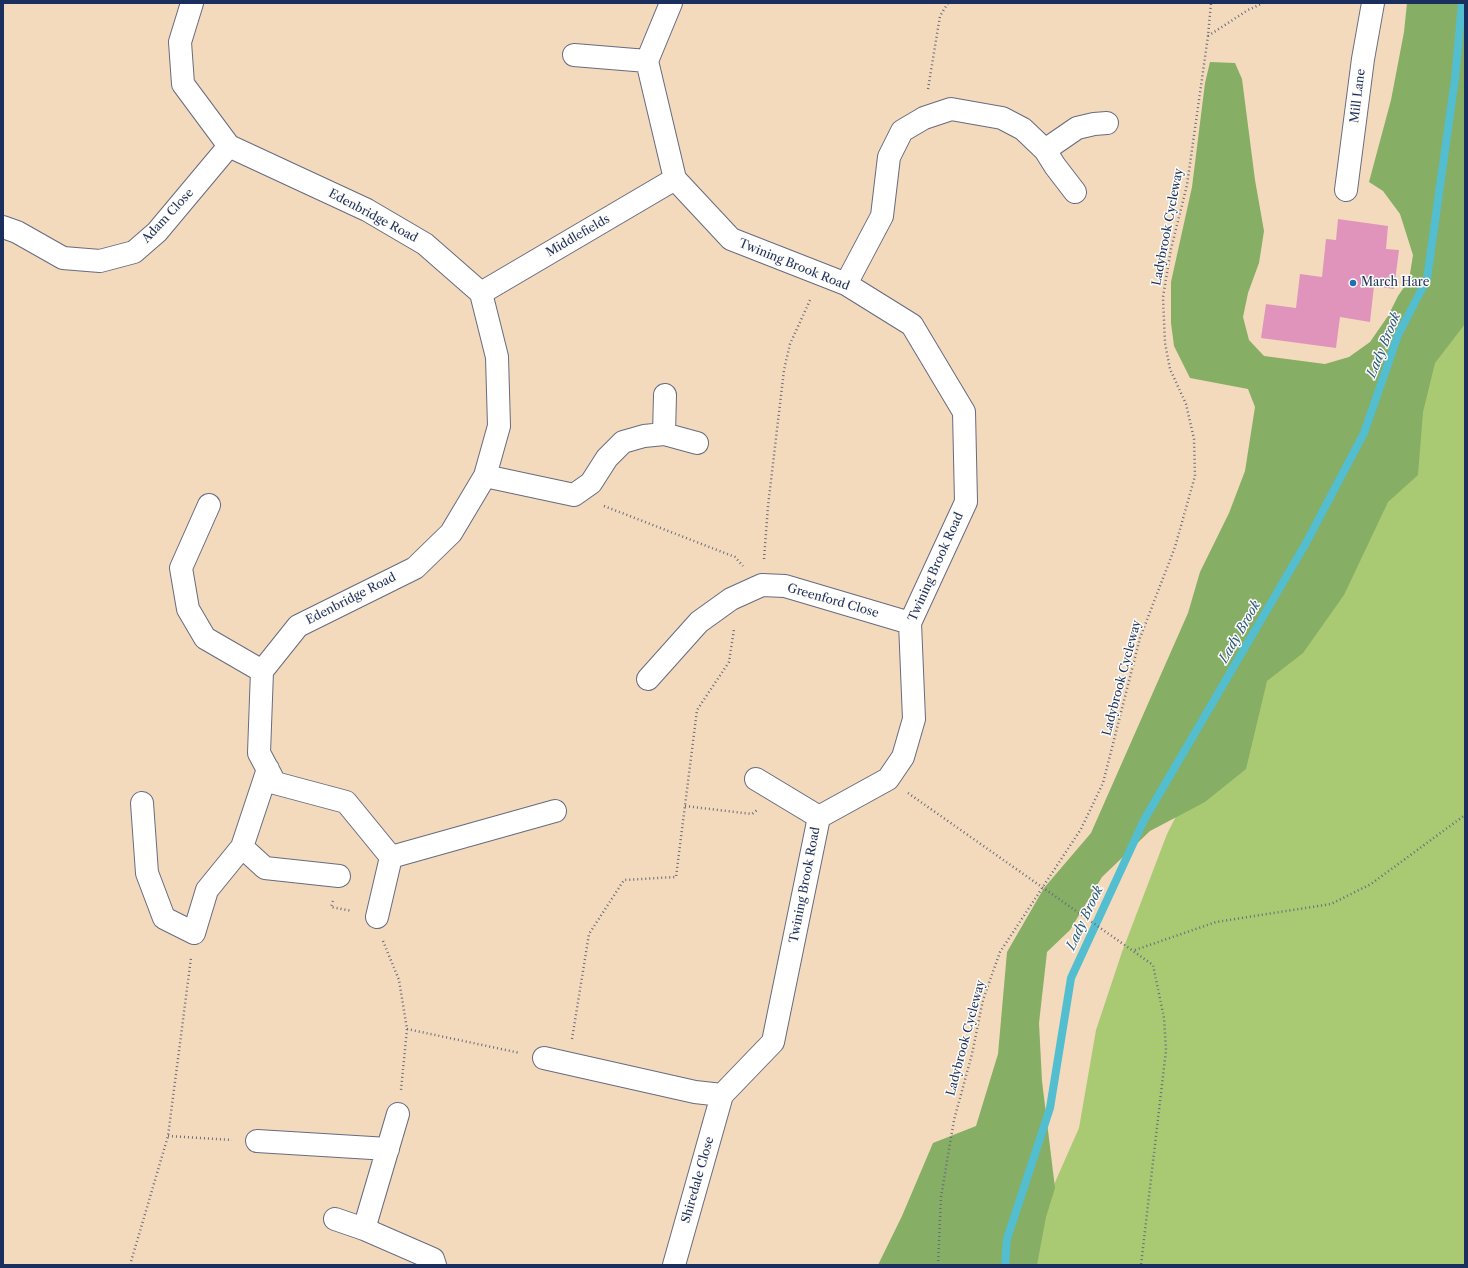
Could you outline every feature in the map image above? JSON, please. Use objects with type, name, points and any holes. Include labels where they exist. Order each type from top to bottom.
[{"type":"street","name":"Edenbridge Road","points":[[192,3],[180,42],[183,84],[229,146],[367,210],[425,244],[481,293],[497,357],[499,426],[485,476],[450,533],[415,568],[298,626],[262,671]]},
{"type":"street","points":[[574,55],[647,61],[671,3]]},
{"type":"street","name":"Mill Lane","points":[[1346,190],[1363,59],[1373,3]]},
{"type":"street","name":"Twining Brook Road","points":[[647,61],[675,179],[731,239],[846,284],[912,325],[964,412],[966,502],[910,623],[914,719],[903,757],[888,779],[819,817],[773,1042],[722,1095]]},
{"type":"street","points":[[846,284],[882,216],[889,157],[902,131],[924,118],[951,109],[1002,118],[1023,129],[1045,150],[1075,192]]},
{"type":"street","points":[[1045,150],[1077,128],[1107,123]]},
{"type":"street","name":"Adam Close","points":[[3,227],[17,232],[63,258],[100,261],[134,252],[157,232],[229,146]]},
{"type":"street","name":"Middlefields","points":[[481,293],[675,179]]},
{"type":"street","points":[[664,434],[665,395]]},
{"type":"street","points":[[485,476],[574,495],[591,483],[607,458],[623,442],[644,436],[664,434],[697,443]]},
{"type":"street","points":[[209,505],[181,568],[188,610],[205,638],[262,671],[259,753],[276,783],[346,802],[391,857]]},
{"type":"street","name":"Greenford Close","points":[[648,679],[699,622],[731,599],[762,585],[785,586],[910,623]]},
{"type":"street","points":[[142,803],[147,872],[164,918],[194,933],[207,890],[242,847],[268,769]]},
{"type":"street","points":[[756,779],[819,817]]},
{"type":"street","points":[[391,857],[555,811]]},
{"type":"street","points":[[242,847],[265,868],[339,876]]},
{"type":"street","points":[[377,917],[391,857]]},
{"type":"street","points":[[544,1058],[695,1092],[722,1095]]},
{"type":"street","name":"Shiredale Close","points":[[674,1265],[722,1095]]},
{"type":"street","points":[[364,1229],[398,1114]]},
{"type":"street","points":[[256,1141],[388,1148]]},
{"type":"street","points":[[335,1218],[433,1259],[435,1265]]},
{"type":"path","points":[[924,118],[940,16],[948,3]]},
{"type":"path","name":"Ladybrook Cycleway","points":[[938,1265],[941,1197],[954,1120],[972,1054],[983,1000],[1000,952],[1044,888],[1081,829],[1103,784],[1140,638],[1175,547],[1195,476],[1194,440],[1186,404],[1170,369],[1165,343],[1163,297],[1171,249],[1187,185],[1208,36],[1211,3]]},
{"type":"path","points":[[1208,36],[1248,10],[1263,3]]},
{"type":"path","points":[[762,585],[768,506],[784,370],[790,344],[822,275]]},
{"type":"path","points":[[574,495],[735,557],[762,585]]},
{"type":"path","points":[[568,1063],[588,934],[624,880],[676,877],[697,710],[729,662],[739,595]]},
{"type":"path","points":[[888,779],[1075,911],[1134,950],[1153,965],[1164,1018],[1166,1050],[1141,1265]]},
{"type":"path","points":[[685,806],[752,814],[777,792]]},
{"type":"path","points":[[1134,950],[1216,922],[1331,904],[1371,884],[1465,815]]},
{"type":"path","points":[[339,876],[331,907],[377,917],[385,949],[399,980],[408,1029],[398,1114]]},
{"type":"path","points":[[130,1265],[168,1136],[194,933]]},
{"type":"path","points":[[408,1029],[544,1058]]},
{"type":"path","points":[[168,1136],[256,1141]]},
{"type":"green space","points":[[1407,3],[1465,3],[1465,324],[1435,363],[1423,412],[1418,475],[1388,502],[1344,595],[1303,653],[1267,681],[1246,769],[1205,802],[1150,831],[1102,877],[1070,930],[1047,952],[1039,1023],[1042,1081],[1055,1188],[1046,1217],[1037,1265],[878,1265],[902,1216],[933,1143],[976,1126],[998,1054],[1007,952],[1044,888],[1091,833],[1188,613],[1200,572],[1229,513],[1245,471],[1255,407],[1248,389],[1190,378],[1174,346],[1171,323],[1171,282],[1192,187],[1205,83],[1210,62],[1235,63],[1242,79],[1255,180],[1264,231],[1259,263],[1248,293],[1243,317],[1249,340],[1264,356],[1325,364],[1349,357],[1370,342],[1388,316],[1398,296],[1409,280],[1413,255],[1400,214],[1383,191],[1369,182],[1391,100],[1404,32]]},
{"type":"green space","points":[[1465,3],[1465,1265],[1035,1265],[1037,1223],[1079,1128],[1096,1030],[1122,952],[1167,834],[1250,671],[1415,296]]},
{"type":"building","points":[[1338,219],[1388,226],[1386,249],[1399,250],[1394,289],[1374,286],[1370,322],[1340,317],[1336,348],[1261,338],[1266,304],[1296,308],[1300,274],[1322,277],[1326,239],[1336,240]]},
{"type":"waterway","name":"Lady Brook","points":[[1005,1265],[1007,1239],[1050,1108],[1071,978],[1144,820],[1306,543],[1364,433],[1398,335],[1427,279],[1455,79],[1462,3]]},
{"type":"place","name":"March Hare","points":[[1353,283]]}]
